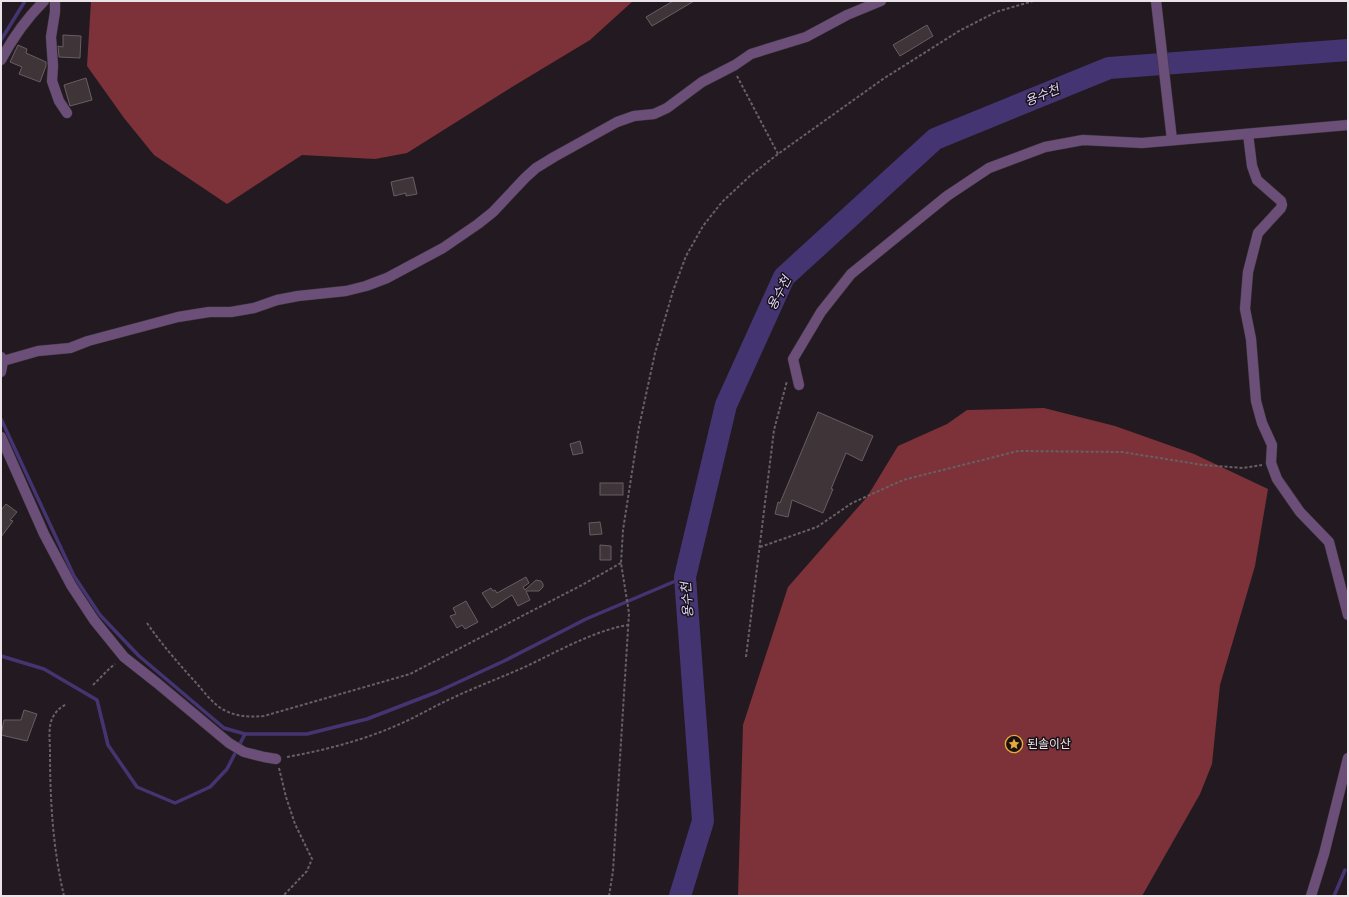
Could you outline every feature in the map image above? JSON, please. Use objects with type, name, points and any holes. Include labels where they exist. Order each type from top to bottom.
[{"type":"street","points":[[1,60],[8,46],[36,9],[44,1]]},
{"type":"street","points":[[55,1],[55,12],[51,37],[53,66],[52,81],[59,101],[67,113]]},
{"type":"street","points":[[1,372],[2,359],[38,351],[70,348],[95,339],[178,317],[209,312],[231,312],[254,308],[277,300],[298,296],[346,291],[366,286],[387,278],[443,248],[478,224],[493,212],[536,168],[617,122],[634,116],[654,114],[667,108],[702,82],[732,67],[751,54],[806,37],[881,1]]},
{"type":"street","points":[[1156,1],[1172,140]]},
{"type":"street","points":[[799,385],[793,359],[821,312],[851,274],[947,196],[989,168],[1045,147],[1083,140],[1142,143],[1348,125]]},
{"type":"street","points":[[1248,134],[1252,166],[1257,180],[1281,201],[1282,204],[1281,208],[1258,233],[1248,272],[1245,308],[1251,339],[1256,401],[1262,423],[1272,445],[1271,463],[1277,479],[1300,512],[1329,542],[1348,615]]},
{"type":"street","points":[[1,437],[47,540],[71,585],[94,620],[124,658],[158,683],[229,743],[244,752],[276,759]]},
{"type":"street","points":[[1312,896],[1348,758]]},
{"type":"path","points":[[609,896],[613,872],[629,613],[621,563],[623,530],[639,427],[655,353],[673,291],[683,263],[703,226],[722,202],[751,175],[778,154],[883,79],[959,32],[996,12],[1033,1]]},
{"type":"path","points":[[732,67],[778,154]]},
{"type":"path","points":[[746,657],[774,430],[788,377]]},
{"type":"path","points":[[760,547],[817,527],[852,503],[903,480],[1018,451],[1122,452],[1203,465],[1243,468],[1271,463]]},
{"type":"path","points":[[146,623],[165,649],[209,698],[223,710],[248,717],[264,716],[410,674],[582,585],[621,563]]},
{"type":"path","points":[[283,896],[306,871],[312,859],[295,824],[276,759],[321,751],[393,727],[446,701],[509,674],[586,638],[620,626],[628,625]]},
{"type":"path","points":[[93,685],[110,668],[124,658]]},
{"type":"path","points":[[64,896],[58,869],[52,818],[50,788],[50,732],[52,719],[60,707],[67,704]]},
{"type":"shaded area","points":[[91,1],[633,1],[590,40],[407,153],[375,159],[302,155],[227,204],[154,155],[124,118],[87,66]]},
{"type":"shaded area","points":[[1044,408],[1115,426],[1194,454],[1268,489],[1255,566],[1220,685],[1212,764],[1200,794],[1142,896],[738,896],[743,725],[788,587],[867,497],[898,446],[947,424],[967,410]]},
{"type":"building","points":[[673,1],[694,1],[652,26],[646,17]]},
{"type":"building","points":[[927,25],[933,36],[900,56],[893,45]]},
{"type":"building","points":[[63,35],[81,36],[80,58],[59,57],[58,46],[63,47]]},
{"type":"building","points":[[18,45],[27,49],[26,53],[46,62],[40,82],[19,74],[22,67],[10,62]]},
{"type":"building","points":[[86,78],[92,100],[70,106],[64,85]]},
{"type":"building","points":[[413,177],[417,194],[406,196],[406,193],[394,196],[391,182]]},
{"type":"building","points":[[818,412],[873,436],[862,461],[846,453],[823,513],[792,500],[788,517],[775,514],[778,502],[780,503]]},
{"type":"building","points":[[580,441],[583,453],[573,455],[570,444]]},
{"type":"building","points":[[600,483],[623,483],[623,495],[600,495]]},
{"type":"building","points":[[6,504],[17,512],[10,520],[13,521],[1,537],[1,510]]},
{"type":"building","points":[[600,522],[602,534],[590,535],[589,523]]},
{"type":"building","points":[[600,545],[611,546],[611,560],[600,560]]},
{"type":"building","points":[[526,577],[529,583],[523,587],[525,590],[536,580],[541,581],[543,587],[539,591],[526,591],[530,600],[518,606],[512,595],[492,608],[482,593],[491,588],[497,593]]},
{"type":"building","points":[[466,601],[478,622],[465,629],[462,625],[457,628],[450,616],[456,614],[453,608]]},
{"type":"building","points":[[24,710],[37,714],[27,741],[1,735],[4,720],[21,720]]},
{"type":"waterway","points":[[1,40],[25,1]]},
{"type":"waterway","name":"용수천","points":[[680,896],[703,821],[685,577],[726,405],[784,277],[935,139],[1109,68],[1348,50]]},
{"type":"waterway","points":[[1,419],[74,576],[100,615],[139,656],[224,728],[245,734]]},
{"type":"waterway","points":[[1,656],[44,669],[97,700],[108,745],[137,787],[175,803],[210,787],[227,769],[245,734],[307,734],[367,719],[437,692],[504,661],[586,619],[685,577]]},
{"type":"waterway","points":[[1334,896],[1345,870]]},
{"type":"place","name":"된솔이산","points":[[1014,744]]}]
